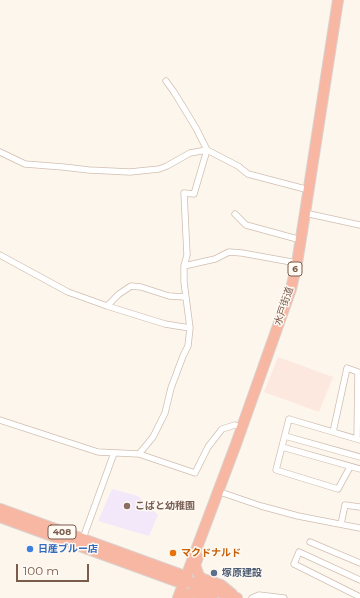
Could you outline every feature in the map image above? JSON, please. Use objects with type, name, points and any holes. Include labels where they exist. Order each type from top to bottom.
[{"type":"highway","name":"水戸街道","points":[[178,598],[217,490],[242,428],[291,289],[301,240],[338,0]]},
{"type":"highway","name":"408","points":[[0,509],[81,543]]},
{"type":"highway","name":"408","points":[[0,517],[135,562],[179,574],[184,580],[236,598]]},
{"type":"highway","points":[[172,598],[172,589],[166,581],[141,571],[135,562],[147,558],[173,567],[181,565],[186,559],[200,529],[204,526]]},
{"type":"highway","points":[[200,539],[200,553],[195,565],[199,576],[203,579],[221,585],[236,598]]},
{"type":"highway","points":[[184,598],[193,592],[212,598]]},
{"type":"street","points":[[139,454],[154,437],[165,413],[171,388],[188,346],[190,328],[185,297],[184,266],[186,247],[184,193],[194,194],[206,150],[196,128],[166,81]]},
{"type":"street","points":[[0,152],[25,164],[130,172],[159,169],[168,166],[190,153],[206,150],[238,166],[248,174],[309,190]]},
{"type":"street","points":[[305,213],[360,225]]},
{"type":"street","points":[[235,214],[246,225],[301,240]]},
{"type":"street","points":[[184,266],[215,259],[230,252],[297,263]]},
{"type":"street","points":[[0,255],[68,292],[107,306],[166,324],[190,328]]},
{"type":"street","points":[[107,306],[119,294],[131,286],[141,287],[169,296],[185,297]]},
{"type":"street","points":[[333,432],[347,368],[358,372],[359,439],[333,432],[289,419],[276,470],[338,489],[350,467]]},
{"type":"street","points":[[0,420],[98,452],[139,454],[195,473],[208,447],[222,429],[235,426],[242,428]]},
{"type":"street","points":[[285,436],[360,457]]},
{"type":"street","points":[[282,447],[360,469]]},
{"type":"street","points":[[81,543],[114,453]]},
{"type":"street","points":[[217,490],[261,506],[298,516],[360,528]]},
{"type":"street","points":[[341,524],[345,505],[360,507]]},
{"type":"street","points":[[310,542],[360,563]]},
{"type":"street","points":[[360,580],[299,552],[294,564],[360,597]]},
{"type":"street","points":[[252,598],[259,595],[284,598]]},
{"type":"shaded area","points":[[278,357],[333,377],[319,412],[264,392]]},
{"type":"shaded area","name":"こばと幼稚園","points":[[112,489],[138,496],[158,515],[149,536],[98,521]]},
{"type":"place","name":"こばと幼稚園","points":[[127,506]]},
{"type":"place","name":"日産ブルー店","points":[[30,549]]},
{"type":"place","name":"マクドナルド","points":[[173,553]]},
{"type":"place","name":"塚原建設","points":[[214,573]]}]
